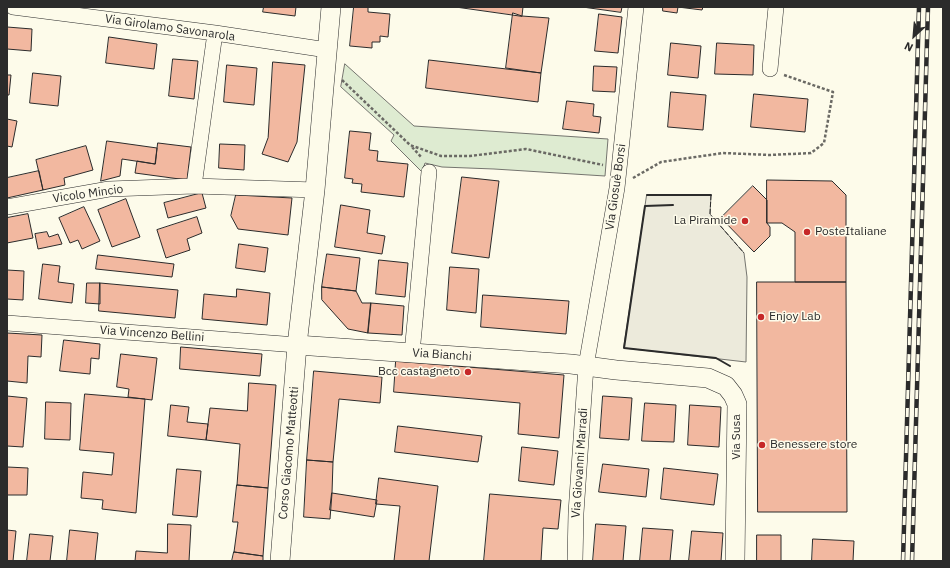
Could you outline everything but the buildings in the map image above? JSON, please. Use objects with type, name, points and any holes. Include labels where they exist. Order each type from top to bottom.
[{"type":"street","name":"Via Girolamo Savonarola","points":[[13,7],[215,33],[326,57]]},
{"type":"street","name":"Corso Giacomo Matteotti","points":[[280,561],[297,345],[314,190],[331,7]]},
{"type":"street","name":"Via Giosuè Borsi","points":[[586,366],[618,188],[636,7]]},
{"type":"street","points":[[770,70],[776,7]]},
{"type":"street","points":[[194,186],[215,33]]},
{"type":"street","points":[[412,353],[429,172]]},
{"type":"street","name":"Vicolo Mincio","points":[[7,207],[109,189],[194,186],[314,190]]},
{"type":"street","name":"Via Vincenzo Bellini","points":[[7,323],[297,345]]},
{"type":"street","name":"Via Bianchi","points":[[297,345],[586,366]]},
{"type":"street","name":"Via Giovanni Marradi","points":[[575,561],[576,513],[586,366]]},
{"type":"street","name":"Via Susa","points":[[586,366],[708,378],[726,386],[733,395],[737,404],[735,561]]},
{"type":"path","points":[[326,57],[365,100],[410,145],[441,156],[470,156],[526,149],[619,168]]},
{"type":"path","points":[[618,188],[661,162],[723,153],[770,155],[811,154],[824,143],[833,92],[770,70]]},
{"type":"green space","points":[[345,64],[414,126],[608,139],[605,176],[442,167],[425,163],[422,172],[391,141],[394,135],[341,87]]},
{"type":"shaded area","points":[[647,195],[711,195],[710,214],[744,253],[747,277],[746,362],[624,348]]},
{"type":"railway","points":[[903,561],[919,7]]},
{"type":"railway","points":[[912,561],[928,7]]},
{"type":"fence","points":[[711,195],[710,214],[744,253]]},
{"type":"wall","points":[[647,195],[711,195]]},
{"type":"wall","points":[[673,205],[645,206],[624,348],[716,358],[730,366]]},
{"type":"place","name":"La Piramide","points":[[745,221]]},
{"type":"place","name":"PosteItaliane","points":[[807,232]]},
{"type":"place","name":"Enjoy Lab","points":[[761,317]]},
{"type":"place","name":"Bcc castagneto","points":[[468,372]]},
{"type":"place","name":"Benessere store","points":[[762,445]]}]
